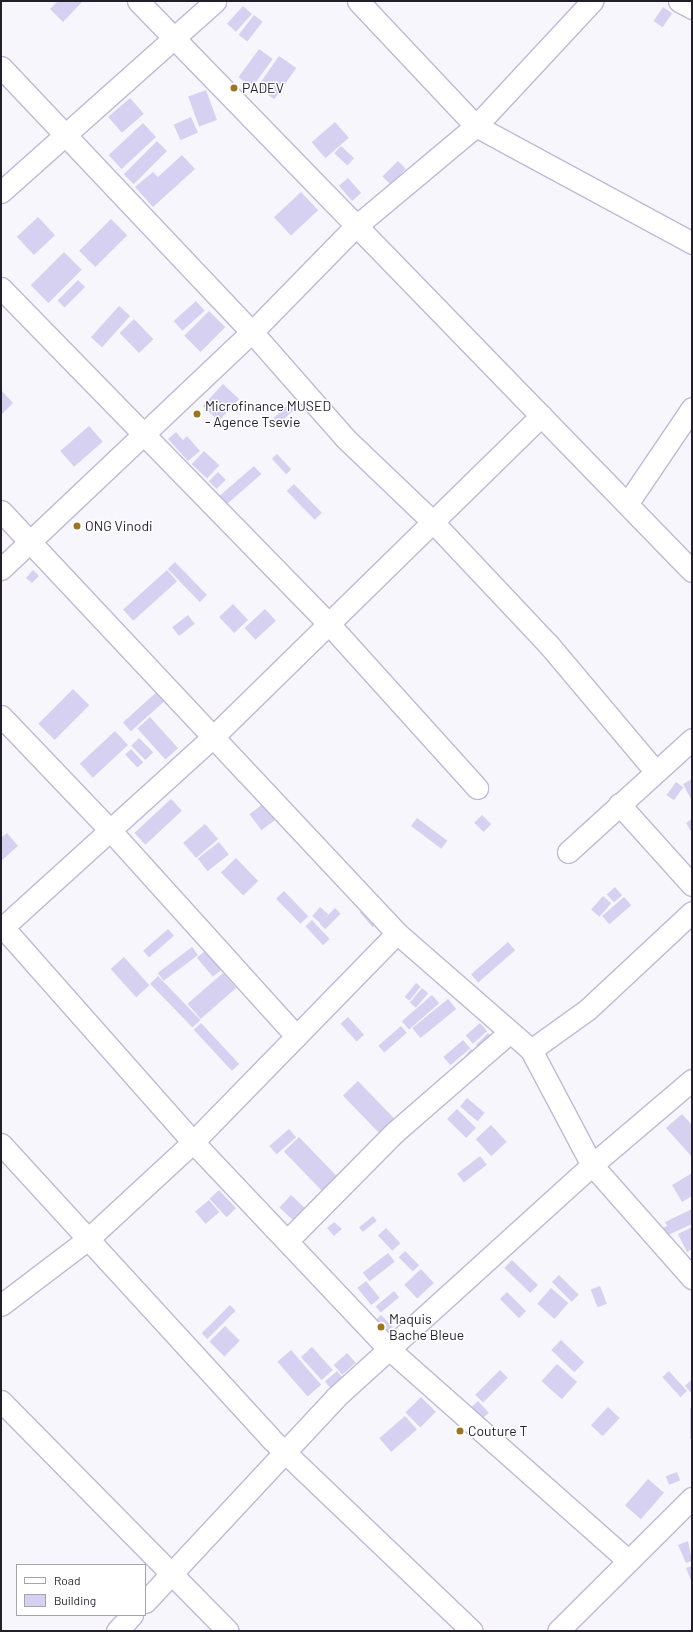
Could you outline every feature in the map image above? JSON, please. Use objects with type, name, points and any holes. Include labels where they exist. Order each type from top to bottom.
[{"type":"street","points":[[138,1],[355,227],[542,416],[692,572]]},
{"type":"street","points":[[1,192],[215,1]]},
{"type":"street","points":[[358,1],[476,126],[692,243]]},
{"type":"street","points":[[1,569],[252,332],[355,227],[476,126],[592,1]]},
{"type":"street","points":[[679,1],[692,8]]},
{"type":"street","points":[[1,67],[252,332],[345,438],[433,522],[549,645],[655,770]]},
{"type":"street","points":[[1,288],[143,436],[329,624],[477,788]]},
{"type":"street","points":[[627,504],[692,408]]},
{"type":"street","points":[[542,416],[214,736],[2,927],[193,1142],[389,1349],[629,1562]]},
{"type":"street","points":[[1,511],[29,543],[214,736],[397,933],[509,1033],[531,1050],[592,1166],[692,1278]]},
{"type":"street","points":[[1,716],[110,830],[296,1036]]},
{"type":"street","points":[[568,852],[655,770],[692,739]]},
{"type":"street","points":[[619,804],[692,885]]},
{"type":"street","points":[[531,1050],[588,1009],[692,912]]},
{"type":"street","points":[[1,1305],[88,1239],[193,1142],[397,933]]},
{"type":"street","points":[[287,1241],[395,1132],[509,1033]]},
{"type":"street","points":[[146,1601],[336,1397],[592,1166],[692,1080]]},
{"type":"street","points":[[1,1144],[284,1452],[472,1631]]},
{"type":"street","points":[[1,1401],[171,1575],[228,1631]]},
{"type":"street","points":[[558,1631],[692,1498]]},
{"type":"street","points":[[117,1631],[131,1616]]},
{"type":"building","points":[[58,1],[83,1],[63,22],[50,9]]},
{"type":"building","points":[[243,6],[252,14],[236,32],[227,24]]},
{"type":"building","points":[[663,7],[672,13],[663,27],[653,21]]},
{"type":"building","points":[[254,15],[263,22],[247,41],[239,35]]},
{"type":"building","points":[[259,49],[273,59],[252,87],[238,77]]},
{"type":"building","points":[[279,56],[296,68],[274,99],[257,87]]},
{"type":"building","points":[[206,90],[217,120],[199,127],[188,96]]},
{"type":"building","points":[[130,98],[144,114],[122,133],[108,117]]},
{"type":"building","points":[[191,117],[198,133],[181,140],[174,125]]},
{"type":"building","points":[[335,122],[349,138],[325,158],[312,142]]},
{"type":"building","points":[[143,123],[156,137],[122,169],[109,155]]},
{"type":"building","points":[[157,141],[167,151],[134,184],[124,174]]},
{"type":"building","points":[[341,146],[354,158],[347,166],[334,153]]},
{"type":"building","points":[[182,155],[195,169],[153,207],[135,187],[153,172],[158,177]]},
{"type":"building","points":[[398,161],[406,169],[390,184],[382,177]]},
{"type":"building","points":[[348,178],[361,193],[352,201],[339,186]]},
{"type":"building","points":[[301,192],[318,210],[291,236],[274,217]]},
{"type":"building","points":[[38,217],[55,235],[34,255],[17,237]]},
{"type":"building","points":[[111,219],[127,235],[95,267],[79,251]]},
{"type":"building","points":[[64,252],[82,270],[48,303],[31,285]]},
{"type":"building","points":[[78,280],[85,287],[65,308],[57,301]]},
{"type":"building","points":[[196,301],[205,311],[182,331],[174,321]]},
{"type":"building","points":[[119,306],[130,316],[102,347],[91,337]]},
{"type":"building","points":[[209,311],[225,327],[201,352],[184,336]]},
{"type":"building","points":[[134,319],[153,339],[139,353],[120,333]]},
{"type":"building","points":[[223,384],[239,399],[219,421],[203,406]]},
{"type":"building","points":[[1,390],[13,403],[1,415]]},
{"type":"building","points":[[290,402],[296,408],[276,427],[270,422]]},
{"type":"building","points":[[89,426],[103,442],[74,467],[60,451]]},
{"type":"building","points":[[176,432],[183,440],[187,436],[200,451],[188,461],[168,439]]},
{"type":"building","points":[[204,451],[219,465],[207,478],[192,464]]},
{"type":"building","points":[[277,454],[291,469],[286,474],[272,459]]},
{"type":"building","points":[[254,466],[261,474],[227,504],[220,496]]},
{"type":"building","points":[[218,472],[226,480],[217,489],[209,481]]},
{"type":"building","points":[[294,484],[322,513],[315,520],[287,491]]},
{"type":"building","points":[[175,562],[207,595],[200,602],[168,569]]},
{"type":"building","points":[[33,570],[39,576],[32,583],[26,578]]},
{"type":"building","points":[[167,570],[177,581],[133,621],[123,609]]},
{"type":"building","points":[[233,604],[248,620],[234,633],[219,617]]},
{"type":"building","points":[[265,609],[276,621],[255,640],[245,628]]},
{"type":"building","points":[[188,615],[195,624],[179,636],[172,627]]},
{"type":"building","points":[[73,689],[89,705],[55,740],[38,724]]},
{"type":"building","points":[[160,689],[168,698],[131,731],[123,722]]},
{"type":"building","points":[[150,717],[178,748],[165,760],[137,728]]},
{"type":"building","points":[[115,731],[128,745],[93,778],[80,764]]},
{"type":"building","points":[[139,738],[153,752],[145,760],[131,746]]},
{"type":"building","points":[[131,749],[143,762],[137,768],[125,754]]},
{"type":"building","points":[[692,779],[692,801],[683,784]]},
{"type":"building","points":[[676,782],[683,787],[674,800],[667,795]]},
{"type":"building","points":[[171,799],[182,811],[145,845],[134,833]]},
{"type":"building","points":[[263,804],[275,820],[261,830],[249,814]]},
{"type":"building","points":[[482,815],[491,824],[483,832],[474,823]]},
{"type":"building","points":[[417,818],[447,841],[441,849],[411,826]]},
{"type":"building","points":[[692,819],[692,833],[686,823]]},
{"type":"building","points":[[205,824],[218,839],[196,858],[183,843]]},
{"type":"building","points":[[7,833],[18,846],[1,861],[1,838]]},
{"type":"building","points":[[219,842],[229,855],[208,871],[198,859]]},
{"type":"building","points":[[236,858],[258,881],[243,896],[221,873]]},
{"type":"building","points":[[615,887],[622,895],[614,903],[607,894]]},
{"type":"building","points":[[284,891],[308,916],[300,924],[276,899]]},
{"type":"building","points":[[603,896],[611,903],[599,917],[591,910]]},
{"type":"building","points":[[624,897],[631,905],[609,924],[602,916]]},
{"type":"building","points":[[368,905],[381,920],[373,927],[360,912]]},
{"type":"building","points":[[320,907],[328,914],[320,923],[312,916]]},
{"type":"building","points":[[335,908],[341,914],[325,929],[319,924]]},
{"type":"building","points":[[312,920],[330,939],[323,945],[305,926]]},
{"type":"building","points":[[168,929],[174,936],[149,957],[143,951]]},
{"type":"building","points":[[508,942],[515,950],[478,982],[471,974]]},
{"type":"building","points":[[192,947],[198,955],[164,981],[158,973]]},
{"type":"building","points":[[206,950],[222,969],[213,977],[197,958]]},
{"type":"building","points":[[124,957],[149,985],[136,997],[111,969]]},
{"type":"building","points":[[223,973],[236,988],[201,1019],[188,1004]]},
{"type":"building","points":[[158,976],[200,1020],[192,1028],[150,984]]},
{"type":"building","points":[[416,983],[421,987],[409,1001],[405,997]]},
{"type":"building","points":[[422,988],[428,993],[416,1008],[410,1003]]},
{"type":"building","points":[[432,995],[439,1003],[409,1030],[402,1021]]},
{"type":"building","points":[[448,999],[456,1009],[420,1038],[412,1028]]},
{"type":"building","points":[[348,1017],[364,1035],[357,1042],[341,1024]]},
{"type":"building","points":[[201,1023],[239,1064],[232,1071],[194,1030]]},
{"type":"building","points":[[480,1023],[487,1031],[473,1044],[466,1035]]},
{"type":"building","points":[[401,1026],[407,1033],[384,1052],[378,1046]]},
{"type":"building","points":[[488,1033],[493,1038],[481,1050],[476,1045]]},
{"type":"building","points":[[463,1040],[470,1048],[451,1065],[443,1057]]},
{"type":"building","points":[[471,1049],[476,1053],[460,1072],[455,1068]]},
{"type":"building","points":[[358,1081],[397,1121],[382,1136],[343,1096]]},
{"type":"building","points":[[467,1098],[485,1113],[478,1121],[460,1106]]},
{"type":"building","points":[[457,1109],[476,1128],[466,1138],[447,1119]]},
{"type":"building","points":[[682,1114],[692,1125],[692,1157],[666,1128]]},
{"type":"building","points":[[491,1125],[507,1142],[491,1156],[476,1139]]},
{"type":"building","points":[[289,1129],[296,1137],[277,1154],[269,1146]]},
{"type":"building","points":[[299,1137],[340,1179],[325,1194],[284,1152]]},
{"type":"building","points":[[480,1156],[487,1165],[464,1183],[457,1174]]},
{"type":"building","points":[[692,1173],[692,1196],[682,1202],[672,1185]]},
{"type":"building","points":[[219,1190],[236,1208],[227,1217],[209,1199]]},
{"type":"building","points":[[291,1195],[305,1208],[293,1220],[279,1207]]},
{"type":"building","points":[[209,1200],[219,1212],[205,1224],[195,1212]]},
{"type":"building","points":[[692,1209],[692,1224],[664,1237],[660,1229],[667,1226],[665,1222]]},
{"type":"building","points":[[373,1216],[377,1221],[363,1232],[359,1227]]},
{"type":"building","points":[[334,1222],[342,1229],[334,1236],[327,1228]]},
{"type":"building","points":[[692,1227],[692,1249],[687,1252],[678,1234]]},
{"type":"building","points":[[386,1228],[400,1243],[392,1251],[378,1236]]},
{"type":"building","points":[[405,1251],[419,1265],[413,1272],[399,1257]]},
{"type":"building","points":[[388,1253],[395,1262],[370,1281],[363,1273]]},
{"type":"building","points":[[512,1260],[538,1285],[530,1293],[504,1268]]},
{"type":"building","points":[[421,1269],[434,1283],[417,1299],[404,1285]]},
{"type":"building","points":[[559,1275],[579,1295],[572,1302],[552,1282]]},
{"type":"building","points":[[366,1281],[380,1298],[371,1305],[357,1288]]},
{"type":"building","points":[[600,1286],[607,1304],[597,1307],[591,1290]]},
{"type":"building","points":[[551,1288],[568,1303],[555,1319],[537,1304]]},
{"type":"building","points":[[394,1291],[399,1297],[381,1313],[376,1306]]},
{"type":"building","points":[[507,1292],[526,1311],[519,1318],[500,1299]]},
{"type":"building","points":[[230,1305],[236,1311],[207,1339],[202,1333]]},
{"type":"building","points":[[381,1315],[393,1327],[389,1331],[377,1319]]},
{"type":"building","points":[[225,1326],[240,1341],[224,1356],[209,1342]]},
{"type":"building","points":[[561,1340],[584,1362],[574,1372],[551,1350]]},
{"type":"building","points":[[312,1347],[333,1370],[322,1380],[301,1357]]},
{"type":"building","points":[[291,1350],[321,1385],[308,1397],[277,1362]]},
{"type":"building","points":[[347,1353],[356,1363],[342,1375],[334,1365]]},
{"type":"building","points":[[557,1364],[577,1382],[562,1399],[542,1381]]},
{"type":"building","points":[[500,1370],[508,1378],[483,1403],[475,1395]]},
{"type":"building","points":[[337,1371],[343,1378],[331,1388],[325,1381]]},
{"type":"building","points":[[669,1371],[687,1391],[680,1397],[662,1377]]},
{"type":"building","points":[[692,1379],[692,1394],[685,1386]]},
{"type":"building","points":[[421,1397],[436,1412],[420,1427],[405,1413]]},
{"type":"building","points":[[478,1401],[489,1413],[482,1419],[471,1407]]},
{"type":"building","points":[[608,1407],[620,1418],[603,1436],[591,1425]]},
{"type":"building","points":[[690,1408],[692,1408],[692,1439],[690,1439]]},
{"type":"building","points":[[405,1416],[417,1430],[391,1452],[379,1438]]},
{"type":"building","points":[[677,1472],[680,1480],[669,1485],[666,1476]]},
{"type":"building","points":[[648,1479],[664,1493],[641,1519],[625,1505]]},
{"type":"building","points":[[688,1541],[692,1561],[686,1563],[678,1545]]},
{"type":"building","points":[[692,1566],[692,1583],[686,1568]]},
{"type":"place","name":"PADEV","points":[[234,88]]},
{"type":"place","name":"Microfinance MUSED - Agence Tsevie","points":[[197,414]]},
{"type":"place","name":"ONG Vinodi","points":[[77,526]]},
{"type":"place","name":"Maquis Bache Bleue","points":[[381,1327]]},
{"type":"place","name":"Couture T","points":[[460,1431]]}]
